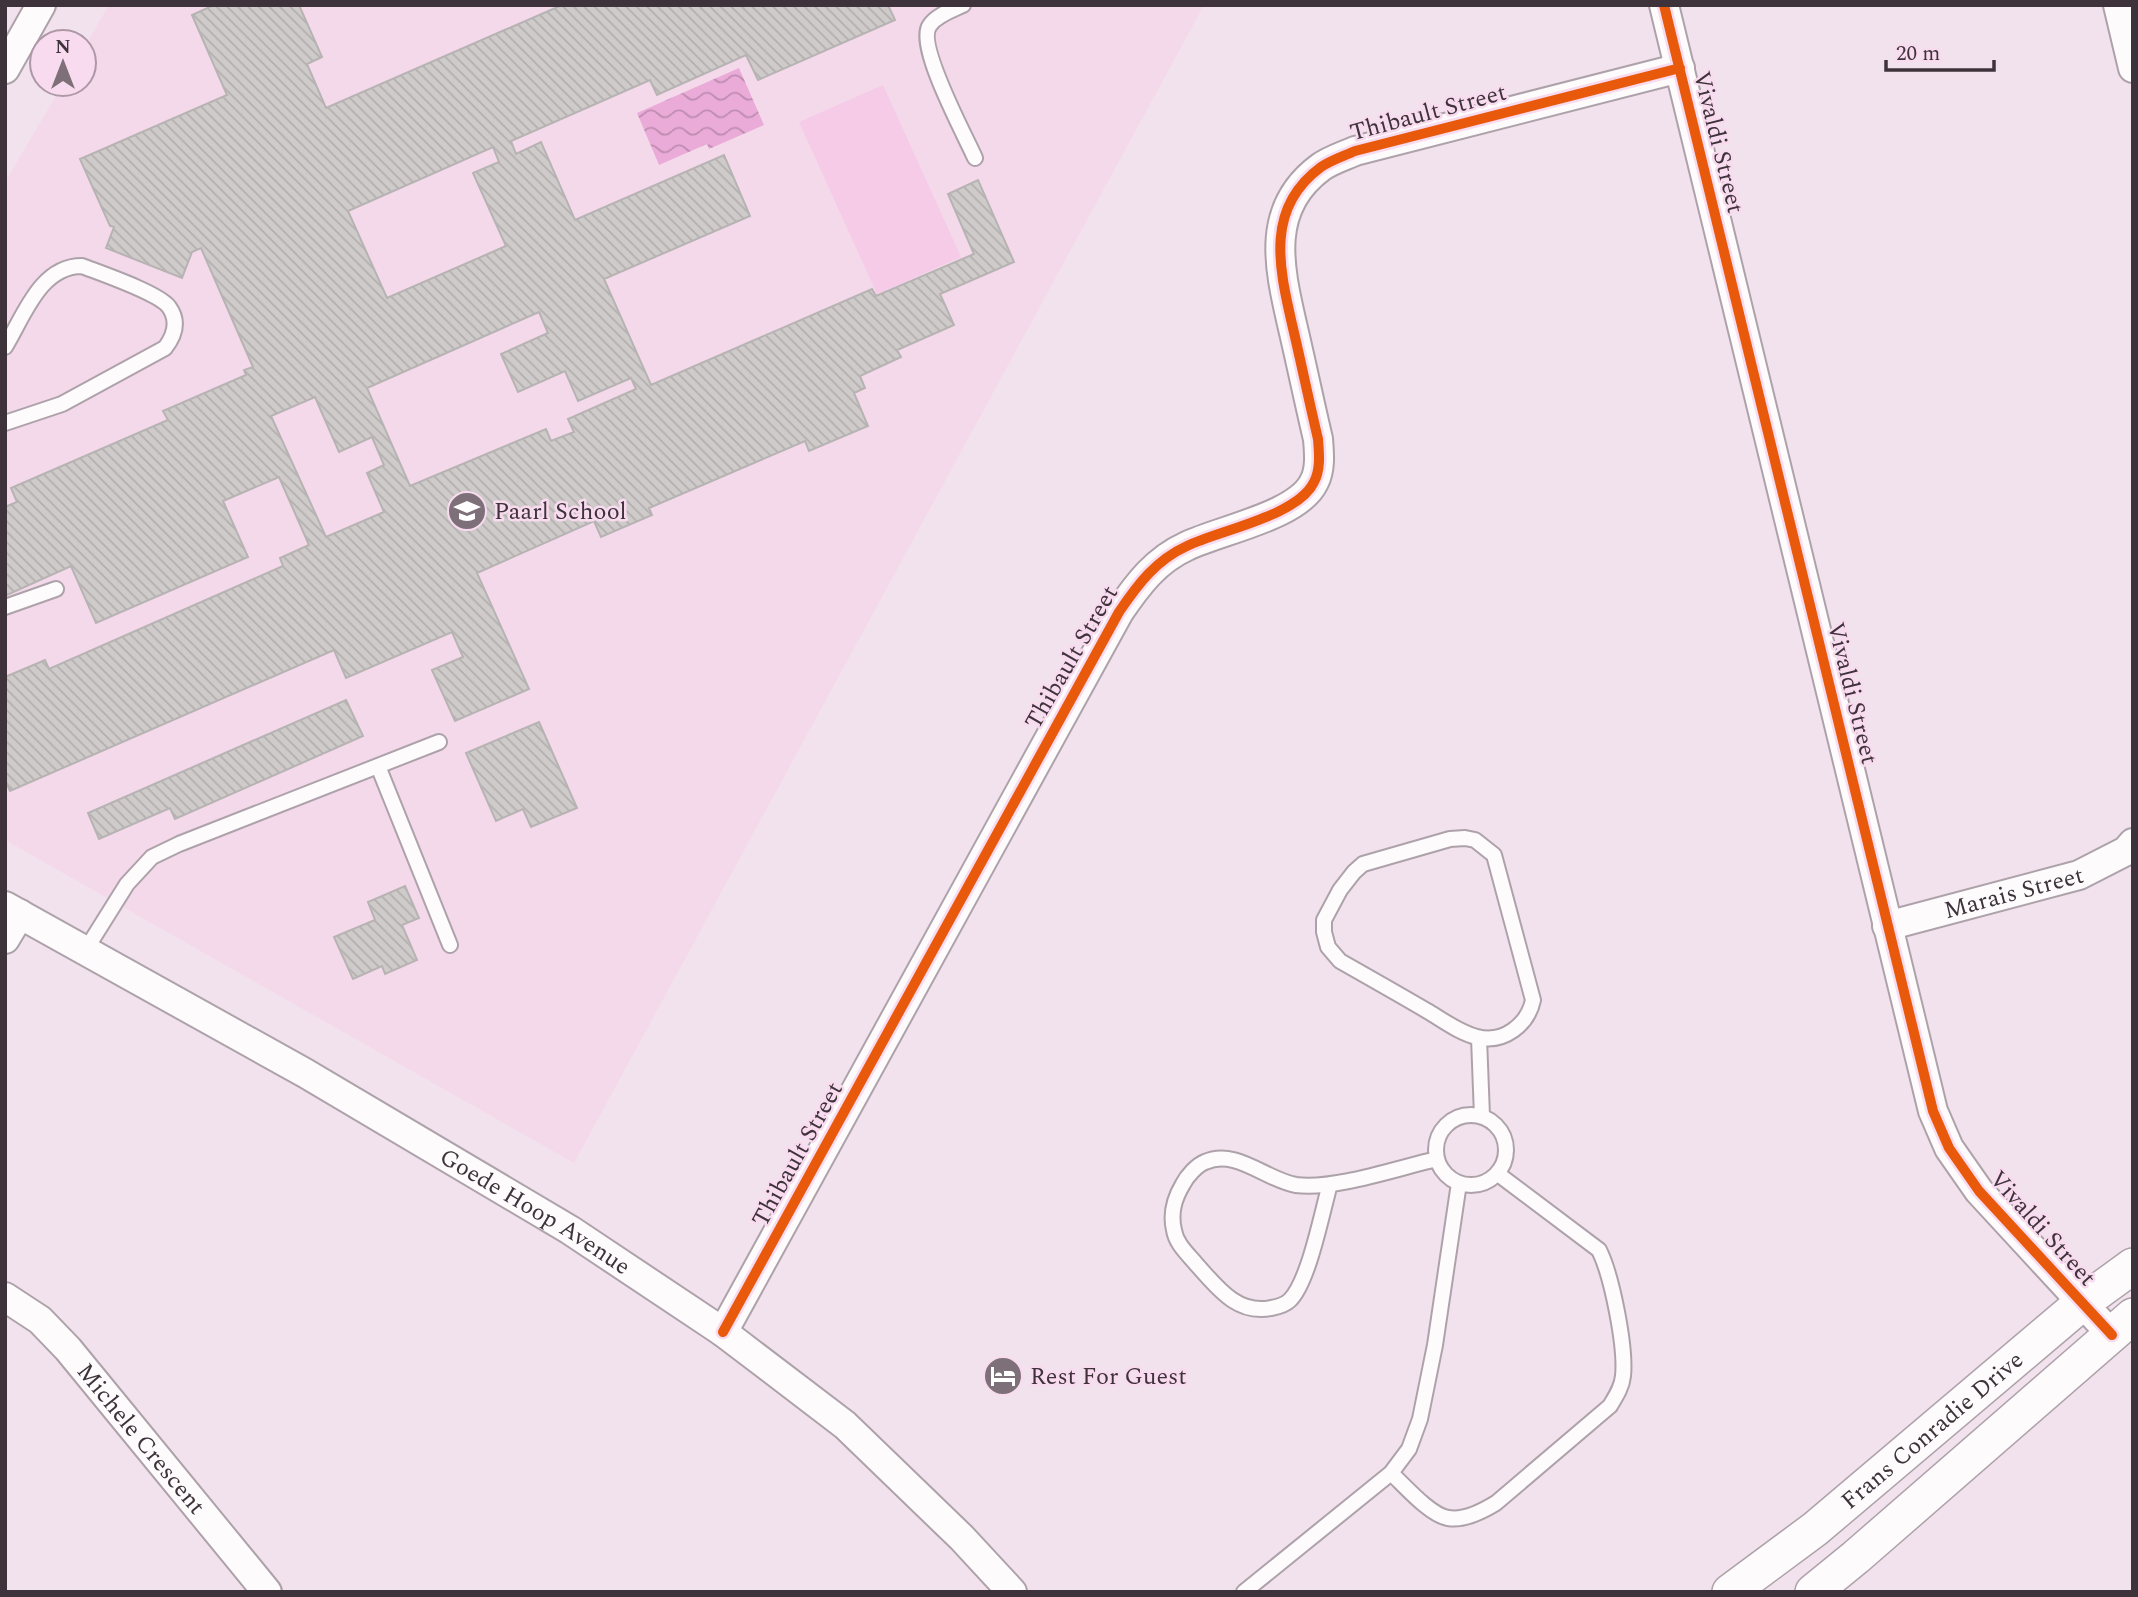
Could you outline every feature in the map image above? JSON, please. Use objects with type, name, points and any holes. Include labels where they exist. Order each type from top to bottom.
[{"type":"street","points":[[5,69],[41,5]]},
{"type":"street","name":"Vivaldi Street","points":[[1664,5],[1933,1111],[1949,1148],[1979,1191],[2082,1303],[2122,1326]]},
{"type":"street","points":[[2121,6],[2133,68]]},
{"type":"street","name":"Thibault Street","points":[[723,1332],[1112,624],[1139,582],[1161,561],[1187,545],[1277,513],[1300,498],[1314,482],[1319,461],[1318,439],[1281,276],[1279,242],[1283,219],[1297,191],[1321,167],[1355,151],[1680,68]]},
{"type":"street","name":"Marais Street","points":[[1887,926],[2079,875],[2126,851],[2133,843]]},
{"type":"street","points":[[5,939],[13,910]]},
{"type":"street","name":"Goede Hoop Avenue","points":[[13,910],[305,1073],[570,1230],[723,1332],[845,1425],[962,1538],[1012,1592]]},
{"type":"street","name":"Frans Conradie Drive","points":[[1730,1592],[1815,1529],[2082,1303],[2133,1266]]},
{"type":"street","name":"Michele Crescent","points":[[5,1297],[40,1320],[68,1349],[267,1592]]},
{"type":"street","name":"Frans Conradie Drive","points":[[1813,1592],[2122,1326]]},
{"type":"lane","points":[[963,5],[928,26],[926,41],[934,70],[975,158]]},
{"type":"lane","points":[[5,348],[47,278],[74,266],[82,266],[153,296],[168,305],[175,322],[174,336],[166,348],[62,404],[5,423]]},
{"type":"lane","points":[[5,607],[56,589]]},
{"type":"lane","points":[[85,951],[127,884],[152,857],[439,742]]},
{"type":"lane","points":[[378,766],[450,945]]},
{"type":"lane","points":[[1450,839],[1475,840],[1494,855],[1533,1000],[1531,1012],[1516,1029],[1501,1035],[1479,1038],[1340,961],[1328,947],[1324,920],[1340,890],[1363,864],[1450,839]]},
{"type":"lane","points":[[1479,1038],[1482,1116]]},
{"type":"lane","points":[[1464,1115],[1482,1116],[1501,1130],[1507,1152],[1498,1174],[1480,1184],[1459,1183],[1445,1174],[1437,1159],[1437,1140],[1447,1124],[1464,1115]]},
{"type":"lane","points":[[1329,1184],[1302,1280],[1290,1300],[1279,1306],[1266,1309],[1249,1308],[1236,1303],[1220,1291],[1179,1244],[1174,1232],[1173,1208],[1176,1196],[1186,1178],[1203,1162],[1219,1158],[1232,1160],[1295,1184],[1329,1184],[1437,1159]]},
{"type":"lane","points":[[1391,1473],[1432,1511],[1448,1518],[1482,1511],[1496,1503],[1610,1406],[1619,1391],[1623,1375],[1622,1353],[1607,1267],[1599,1250],[1498,1174]]},
{"type":"lane","points":[[1244,1592],[1391,1473],[1409,1449],[1420,1419],[1435,1345],[1459,1183]]},
{"type":"shaded area","name":"Paarl School","points":[[109,5],[1204,5],[574,1163],[5,840],[5,182],[55,98],[98,98],[98,28],[96,28]]},
{"type":"shaded area","points":[[883,85],[961,257],[877,294],[799,122]]},
{"type":"water","points":[[739,68],[764,125],[709,149],[707,144],[659,165],[637,113]]},
{"type":"building","points":[[214,5],[299,5],[322,57],[307,64],[326,108],[562,5],[888,5],[895,20],[758,80],[746,55],[657,95],[650,80],[511,141],[516,154],[541,142],[575,220],[724,155],[750,216],[604,279],[651,385],[872,289],[876,296],[974,254],[948,194],[978,180],[1014,262],[940,294],[954,325],[897,350],[901,357],[860,376],[865,388],[854,393],[868,426],[809,451],[805,441],[649,508],[652,515],[601,537],[594,521],[477,573],[529,689],[455,721],[432,670],[463,657],[452,632],[346,678],[334,650],[10,791],[5,780],[5,677],[45,660],[49,669],[283,566],[280,558],[309,545],[279,477],[223,501],[248,557],[96,623],[71,566],[7,595],[5,591],[5,507],[17,502],[11,488],[168,420],[163,411],[246,375],[244,370],[253,367],[201,248],[192,252],[182,278],[106,248],[114,227],[110,226],[80,159],[227,95],[192,15]],"holes":[[[493,147],[499,162],[473,173],[506,246],[387,298],[348,211]],[[539,312],[548,333],[501,354],[518,392],[565,371],[578,401],[631,378],[636,389],[568,419],[574,432],[551,441],[546,429],[410,486],[367,388]],[[315,397],[339,452],[372,437],[384,465],[367,473],[384,512],[326,537],[271,416]]]},
{"type":"building","points":[[346,700],[363,736],[175,819],[170,808],[99,839],[88,813]]},
{"type":"building","points":[[539,722],[577,808],[531,827],[523,809],[496,821],[466,753]]},
{"type":"building","points":[[405,886],[419,918],[402,925],[417,960],[385,974],[382,966],[353,979],[334,937],[375,920],[368,902]]},
{"type":"cycle path","points":[[1664,5],[1933,1111],[1949,1148],[1979,1191],[2112,1335]]},
{"type":"cycle path","points":[[723,1332],[1119,612],[1148,574],[1166,558],[1201,540],[1275,513],[1305,494],[1314,482],[1319,466],[1318,439],[1287,303],[1281,260],[1284,220],[1291,201],[1303,183],[1321,167],[1355,151],[1680,68]]},
{"type":"place","name":"Paarl School","points":[[467,511]]},
{"type":"place","name":"Rest For Guest","points":[[1003,1376]]}]
